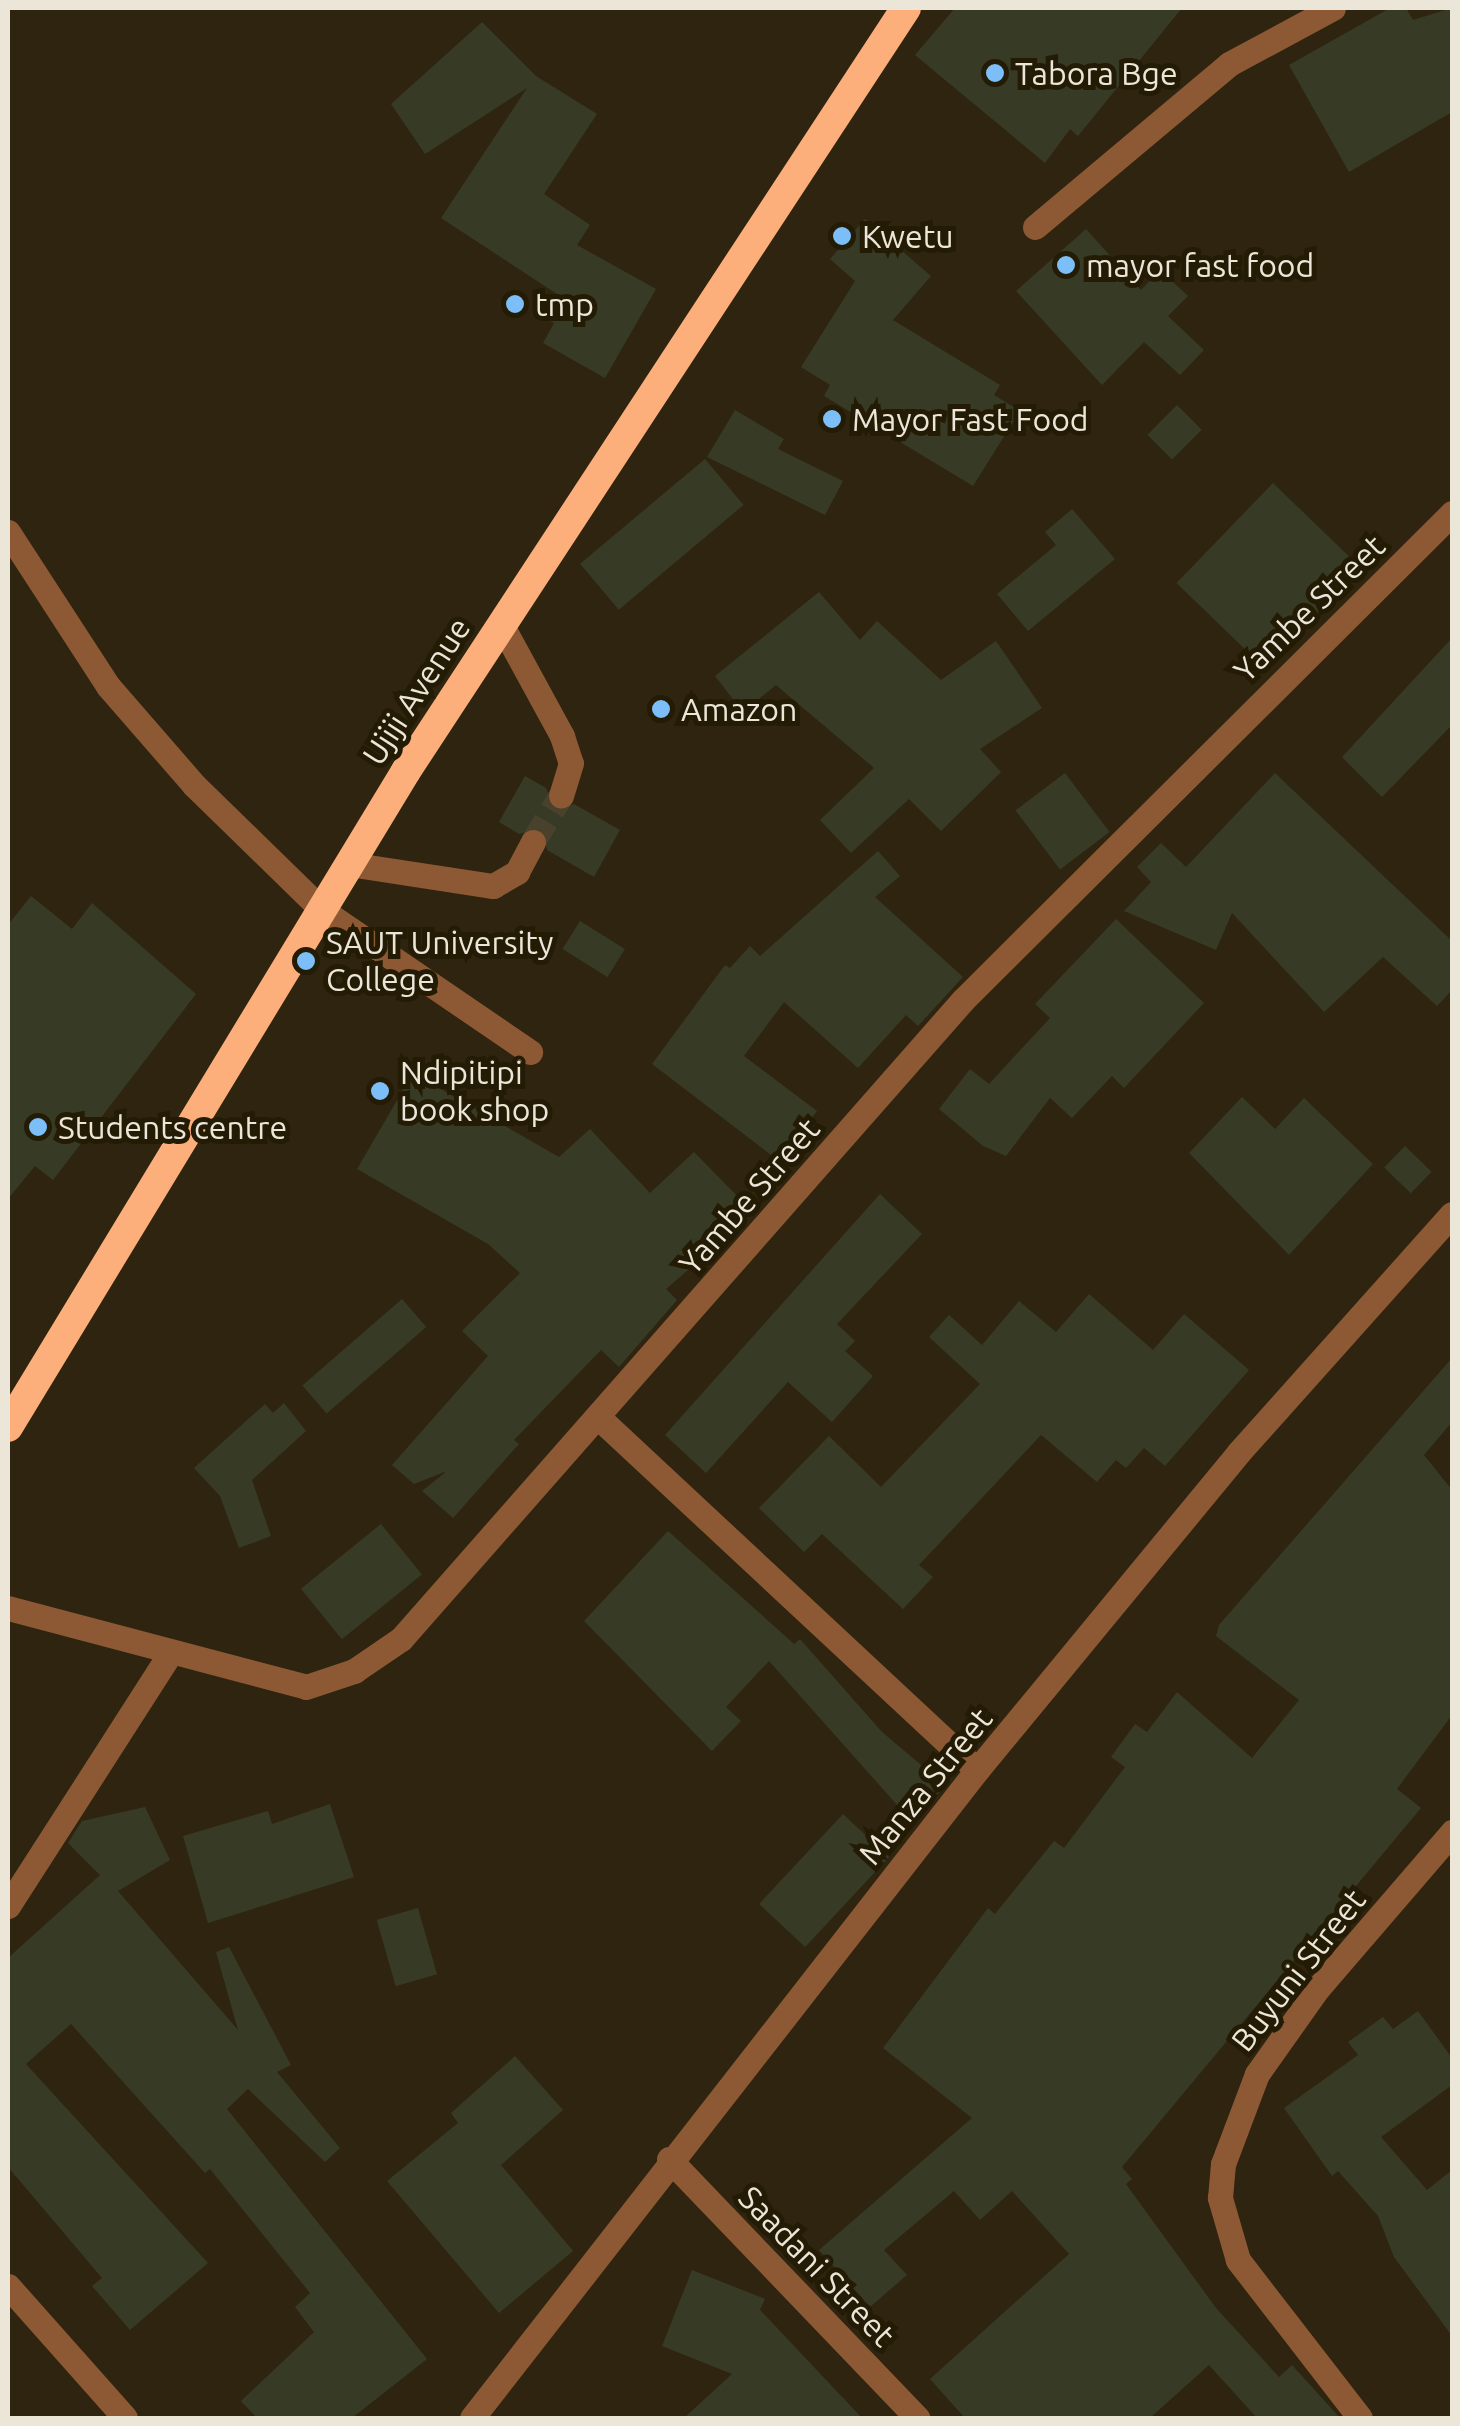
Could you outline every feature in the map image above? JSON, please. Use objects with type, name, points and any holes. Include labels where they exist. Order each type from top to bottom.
[{"type":"highway","name":"Ujiji Avenue","points":[[8,1427],[349,864],[501,624],[906,8]]},
{"type":"street","points":[[1035,227],[1230,64],[1332,8]]},
{"type":"street","name":"Yambe Street","points":[[8,1608],[306,1686],[354,1671],[401,1639],[963,1000],[1452,513]]},
{"type":"street","points":[[8,532],[154,744],[322,910],[530,1052]]},
{"type":"street","points":[[501,624],[562,736],[571,763],[561,796]]},
{"type":"street","points":[[349,864],[493,886],[517,872],[533,842]]},
{"type":"street","name":"Manza Street","points":[[472,2418],[669,2159],[977,1770],[1264,1422],[1452,1214]]},
{"type":"street","points":[[598,1417],[977,1770]]},
{"type":"street","points":[[8,1906],[172,1652]]},
{"type":"street","name":"Buyuni Street","points":[[1360,2418],[1238,2260],[1220,2198],[1222,2164],[1258,2074],[1318,1988],[1452,1832]]},
{"type":"street","name":"Saadani Street","points":[[669,2159],[918,2418]]},
{"type":"street","points":[[8,2286],[126,2418]]},
{"type":"building","points":[[955,8],[1182,8],[1078,136],[1070,129],[1045,163],[915,55]]},
{"type":"building","points":[[1390,8],[1406,8],[1413,20],[1452,8],[1452,112],[1349,172],[1289,65]]},
{"type":"building","points":[[482,22],[536,76],[597,114],[544,194],[590,225],[577,245],[656,289],[605,378],[543,343],[554,323],[543,318],[557,294],[441,218],[527,88],[425,154],[391,104]]},
{"type":"building","points":[[865,219],[931,276],[893,320],[1000,385],[994,395],[1020,411],[973,486],[824,396],[830,385],[801,367],[855,281],[830,259]]},
{"type":"building","points":[[1086,229],[1141,290],[1160,270],[1188,296],[1168,316],[1204,350],[1180,375],[1144,342],[1102,385],[1016,291]]},
{"type":"building","points":[[1177,405],[1202,430],[1172,459],[1147,435]]},
{"type":"building","points":[[735,410],[784,439],[778,449],[843,481],[825,515],[707,457]]},
{"type":"building","points":[[705,459],[744,505],[619,610],[580,564]]},
{"type":"building","points":[[1273,483],[1361,568],[1264,668],[1176,583]]},
{"type":"building","points":[[1072,509],[1115,559],[1028,631],[997,594],[1056,545],[1045,532]]},
{"type":"building","points":[[819,592],[860,640],[877,621],[941,680],[996,641],[1042,708],[980,749],[1001,772],[941,831],[909,799],[851,853],[820,820],[874,768],[776,685],[743,712],[715,676]]},
{"type":"building","points":[[1452,638],[1452,725],[1382,797],[1342,757]]},
{"type":"building","points":[[1065,773],[1110,832],[1060,869],[1015,810]]},
{"type":"building","points":[[1275,773],[1452,941],[1452,990],[1437,1006],[1383,957],[1324,1012],[1232,913],[1216,950],[1124,911],[1151,882],[1137,867],[1161,843],[1186,867]]},
{"type":"building","points":[[525,776],[546,788],[555,811],[574,804],[620,830],[594,877],[547,850],[541,828],[519,834],[499,822]]},
{"type":"building","points":[[878,851],[900,876],[875,897],[963,977],[918,1026],[906,1015],[858,1068],[784,1002],[744,1056],[817,1111],[779,1161],[652,1064],[725,965],[730,968],[750,946],[760,956]]},
{"type":"building","points":[[31,896],[72,929],[92,903],[196,994],[53,1180],[35,1166],[8,1199],[8,925]]},
{"type":"building","points":[[1116,919],[1204,1003],[1124,1088],[1112,1076],[1072,1118],[1050,1098],[1006,1156],[983,1146],[939,1109],[970,1069],[989,1084],[1050,1018],[1035,1004]]},
{"type":"building","points":[[580,921],[625,949],[607,977],[563,949]]},
{"type":"building","points":[[413,1073],[559,1157],[590,1129],[650,1193],[694,1152],[754,1213],[666,1289],[677,1300],[619,1367],[601,1350],[514,1440],[519,1444],[453,1518],[422,1491],[447,1471],[414,1484],[392,1465],[488,1356],[462,1331],[520,1273],[488,1244],[357,1169]]},
{"type":"building","points":[[1242,1097],[1275,1129],[1304,1098],[1373,1164],[1289,1255],[1189,1153]]},
{"type":"building","points":[[1405,1146],[1432,1172],[1411,1193],[1384,1168]]},
{"type":"building","points":[[880,1194],[922,1234],[837,1324],[855,1341],[845,1351],[873,1376],[832,1422],[788,1382],[706,1473],[665,1435]]},
{"type":"building","points":[[1089,1294],[1153,1350],[1184,1314],[1249,1370],[1165,1466],[1144,1448],[1126,1468],[1116,1460],[1097,1482],[1041,1435],[919,1565],[933,1577],[903,1609],[822,1534],[804,1552],[759,1508],[829,1436],[881,1487],[980,1384],[929,1337],[949,1315],[982,1345],[1019,1301],[1056,1332]]},
{"type":"building","points":[[402,1299],[426,1327],[327,1414],[302,1386]]},
{"type":"building","points":[[1452,1358],[1452,1422],[1424,1455],[1452,1490],[1452,1715],[1397,1789],[1421,1808],[1122,2167],[1132,2179],[1126,2184],[1216,2308],[1279,2377],[1292,2365],[1340,2418],[1257,2418],[1209,2365],[1150,2418],[965,2418],[930,2379],[1069,2254],[1012,2191],[980,2220],[954,2191],[884,2250],[907,2275],[870,2307],[819,2250],[972,2118],[883,2048],[988,1908],[995,1914],[1054,1841],[1064,1848],[1125,1767],[1111,1757],[1135,1724],[1147,1732],[1177,1692],[1252,1758],[1299,1700],[1216,1636],[1219,1625]]},
{"type":"building","points":[[284,1403],[306,1431],[252,1480],[271,1536],[239,1548],[220,1496],[194,1468],[265,1404],[273,1413]]},
{"type":"building","points":[[381,1524],[422,1575],[342,1639],[301,1589]]},
{"type":"building","points":[[668,1531],[794,1644],[800,1639],[882,1732],[945,1785],[914,1824],[769,1661],[726,1707],[741,1721],[712,1751],[584,1621]]},
{"type":"building","points":[[330,1804],[354,1877],[208,1923],[183,1836],[268,1811],[272,1824]]},
{"type":"building","points":[[145,1807],[170,1860],[118,1891],[238,2030],[216,1952],[229,1947],[291,2065],[277,2072],[340,2148],[325,2162],[248,2089],[227,2109],[427,2359],[352,2418],[257,2418],[241,2401],[314,2332],[295,2307],[310,2293],[210,2169],[205,2173],[71,2024],[26,2064],[208,2263],[130,2330],[92,2286],[102,2278],[8,2167],[8,1958],[100,1875],[68,1843],[82,1821]]},
{"type":"building","points":[[843,1814],[889,1857],[805,1947],[759,1904]]},
{"type":"building","points":[[418,1908],[437,1974],[396,1986],[377,1920]]},
{"type":"building","points":[[1418,2011],[1452,2058],[1452,2085],[1381,2137],[1427,2190],[1452,2170],[1452,2336],[1394,2257],[1378,2216],[1338,2171],[1332,2176],[1284,2108],[1358,2055],[1348,2042],[1383,2017],[1393,2029]]},
{"type":"building","points":[[515,2056],[563,2110],[501,2165],[573,2251],[499,2313],[387,2181],[458,2123],[451,2113]]},
{"type":"building","points":[[692,2270],[765,2299],[760,2310],[862,2418],[684,2418],[732,2374],[662,2346]]},
{"type":"tunnel","points":[[533,842],[561,796]]},
{"type":"place","name":"Tabora Bge","points":[[995,73]]},
{"type":"place","name":"Kwetu","points":[[842,236]]},
{"type":"place","name":"mayor fast food","points":[[1066,265]]},
{"type":"place","name":"tmp","points":[[515,304]]},
{"type":"place","name":"Mayor Fast Food","points":[[832,419]]},
{"type":"place","name":"Amazon","points":[[661,709]]},
{"type":"place","name":"SAUT University College","points":[[306,961]]},
{"type":"place","name":"Ndipitipi book shop","points":[[380,1091]]},
{"type":"place","name":"Students centre","points":[[38,1127]]}]
